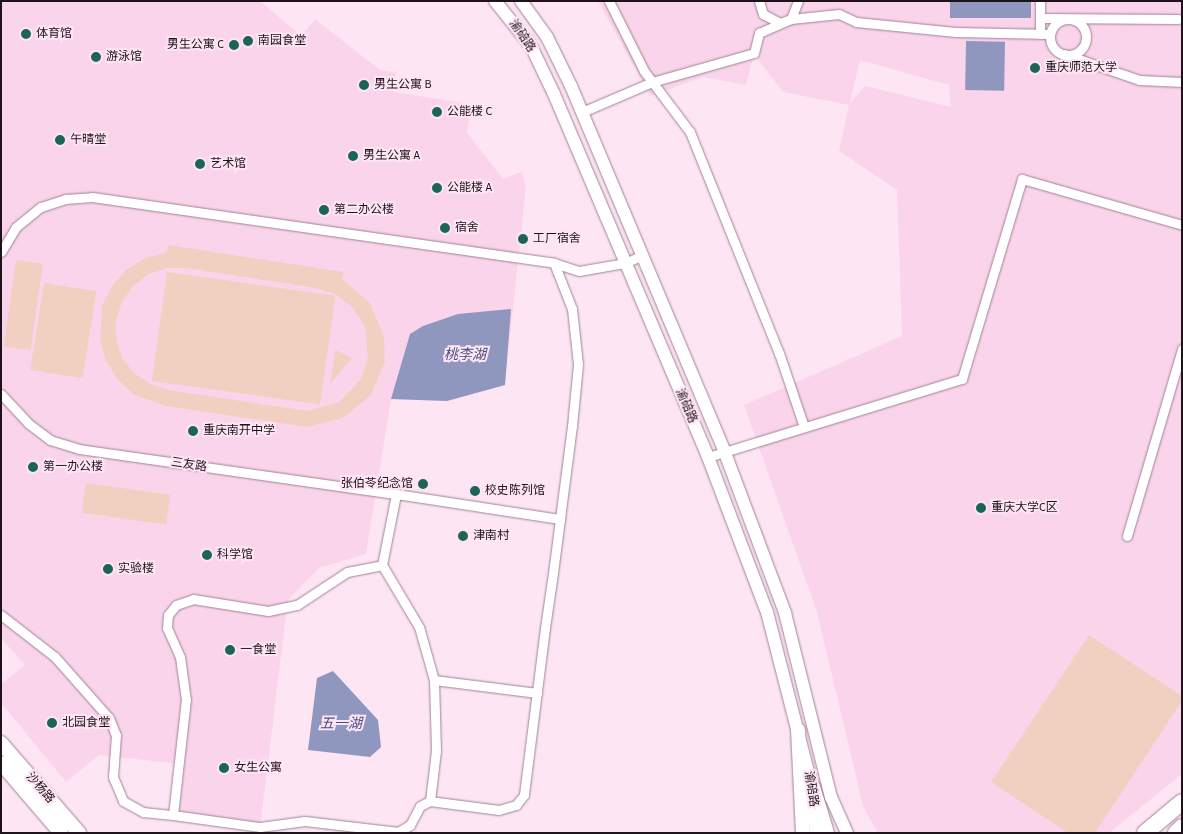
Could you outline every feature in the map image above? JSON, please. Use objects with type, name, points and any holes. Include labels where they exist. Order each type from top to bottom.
[{"type":"highway","points":[[812,787],[826,833]]},
{"type":"highway","points":[[1146,833],[1182,802]]},
{"type":"highway","points":[[1176,833],[1182,827]]},
{"type":"main road","name":"渝碚路","points":[[495,1],[531,46],[708,457],[768,612],[812,787],[816,833]]},
{"type":"main road","name":"渝碚路","points":[[520,1],[547,37],[582,112],[725,453],[785,613],[831,797],[847,833]]},
{"type":"main road","points":[[798,730],[803,833]]},
{"type":"main road","name":"沙杨路","points":[[1,743],[79,833]]},
{"type":"main road","name":"沙杨路","points":[[1,763],[62,833]]},
{"type":"street","points":[[609,1],[652,82],[690,132],[779,353],[804,427]]},
{"type":"street","points":[[759,1],[767,19],[780,23],[791,19],[839,14],[856,22],[956,32],[1050,34]]},
{"type":"street","points":[[582,112],[652,82],[754,53],[759,33],[791,19],[798,1]]},
{"type":"street","points":[[1040,1],[1040,34]]},
{"type":"street","points":[[1040,18],[1178,19]]},
{"type":"street","points":[[1064,54],[1080,50],[1086,35],[1077,21],[1066,19],[1056,23],[1050,34],[1054,49],[1064,54],[1139,80],[1182,82]]},
{"type":"street","points":[[708,457],[962,379],[1022,179],[1182,225]]},
{"type":"street","points":[[1,252],[16,227],[41,207],[65,199],[92,197],[554,263],[579,271],[625,263],[643,255]]},
{"type":"street","points":[[1,615],[16,630],[55,657],[109,718],[116,735],[113,777],[123,801],[143,812],[260,827],[305,821],[398,832],[410,825],[420,806],[430,801],[499,810],[516,804],[524,795],[578,364],[572,309],[554,263]]},
{"type":"street","points":[[1127,536],[1182,349]]},
{"type":"street","name":"三友路","points":[[1,394],[28,424],[50,440],[79,449],[560,519]]},
{"type":"street","points":[[396,494],[382,565],[419,627],[434,680],[436,751],[430,801]]},
{"type":"street","points":[[173,815],[186,700],[180,657],[167,628],[168,615],[176,605],[192,599],[268,611],[297,605],[347,572],[382,565]]},
{"type":"street","points":[[434,680],[537,693]]},
{"type":"shaded area","name":"重庆南开中学","points":[[1,1],[260,1],[301,36],[315,19],[380,70],[396,73],[393,92],[471,104],[467,133],[503,179],[521,172],[526,186],[505,385],[447,401],[391,399],[366,554],[319,568],[288,600],[260,827],[173,815],[180,764],[99,755],[66,782],[1,703],[1,684],[25,665],[1,638]]},
{"type":"shaded area","name":"重庆大学C区","points":[[598,1],[1182,1],[1182,774],[1109,833],[878,833],[863,806],[817,612],[744,405],[902,336],[897,190],[839,151],[849,105],[783,92],[754,54],[746,85],[703,77],[650,96]],"holes":[[[860,60],[949,85],[951,107],[865,86],[850,103]]]},
{"type":"shaded area","points":[[168,245],[344,272],[342,279],[370,303],[384,337],[385,361],[371,395],[343,418],[307,427],[166,406],[135,395],[118,380],[106,361],[100,340],[102,306],[112,286],[127,269],[146,258],[167,252]],"holes":[[[167,268],[187,268],[316,288],[337,295],[353,308],[365,327],[368,358],[361,379],[339,402],[308,411],[168,390],[150,384],[134,373],[122,358],[116,340],[116,320],[122,302],[133,286],[149,274]]]},
{"type":"shaded area","points":[[16,260],[43,264],[31,350],[4,346]]},
{"type":"shaded area","points":[[167,272],[335,296],[320,405],[152,381]]},
{"type":"shaded area","points":[[44,283],[96,291],[83,378],[30,370]]},
{"type":"shaded area","points":[[335,350],[352,358],[330,384]]},
{"type":"shaded area","points":[[86,483],[170,495],[166,525],[82,513]]},
{"type":"shaded area","points":[[1089,635],[1182,696],[1182,701],[1095,833],[1068,833],[991,782]]},
{"type":"water","points":[[950,1],[1031,1],[1031,18],[950,18]]},
{"type":"water","points":[[966,41],[1005,42],[1004,91],[965,90]]},
{"type":"water","name":"桃李湖","points":[[511,309],[505,385],[447,401],[391,399],[410,334],[423,326],[458,314]]},
{"type":"water","name":"五一湖","points":[[333,671],[378,720],[381,747],[370,757],[308,750],[317,678]]},
{"type":"place","name":"体育馆","points":[[26,34]]},
{"type":"place","name":"南园食堂","points":[[248,41]]},
{"type":"place","name":"男生公寓 C","points":[[234,45]]},
{"type":"place","name":"游泳馆","points":[[96,57]]},
{"type":"place","name":"重庆师范大学","points":[[1035,68]]},
{"type":"place","name":"男生公寓 B","points":[[364,85]]},
{"type":"place","name":"公能楼 C","points":[[437,112]]},
{"type":"place","name":"午晴堂","points":[[60,140]]},
{"type":"place","name":"男生公寓 A","points":[[353,156]]},
{"type":"place","name":"艺术馆","points":[[200,164]]},
{"type":"place","name":"公能楼 A","points":[[437,188]]},
{"type":"place","name":"第二办公楼","points":[[324,210]]},
{"type":"place","name":"宿舍","points":[[445,228]]},
{"type":"place","name":"工厂宿舍","points":[[523,239]]},
{"type":"place","name":"重庆南开中学","points":[[193,431]]},
{"type":"place","name":"第一办公楼","points":[[33,467]]},
{"type":"place","name":"张伯苓纪念馆","points":[[423,484]]},
{"type":"place","name":"校史陈列馆","points":[[475,491]]},
{"type":"place","name":"重庆大学C区","points":[[981,508]]},
{"type":"place","name":"津南村","points":[[463,536]]},
{"type":"place","name":"科学馆","points":[[207,555]]},
{"type":"place","name":"实验楼","points":[[108,569]]},
{"type":"place","name":"一食堂","points":[[230,650]]},
{"type":"place","name":"北园食堂","points":[[52,723]]},
{"type":"place","name":"女生公寓","points":[[224,768]]}]
